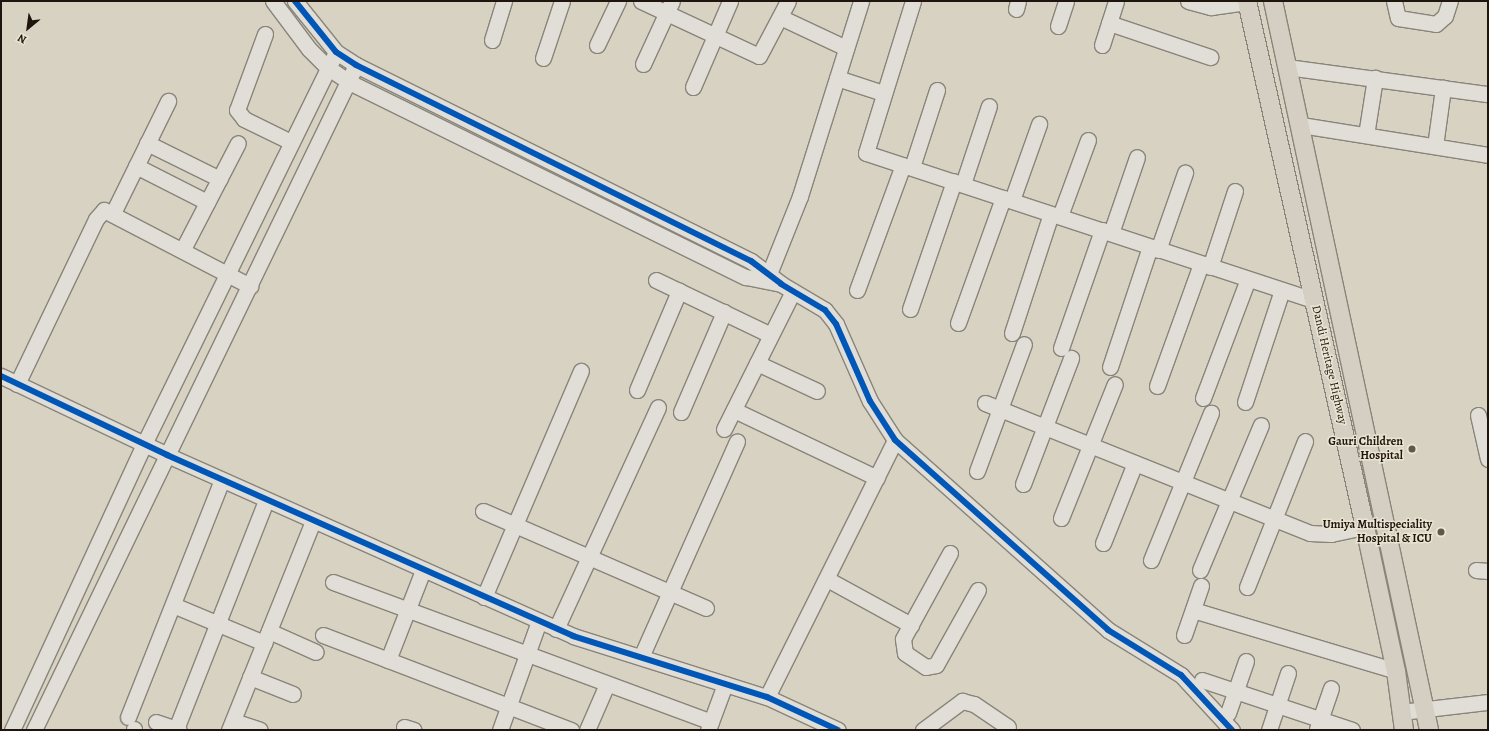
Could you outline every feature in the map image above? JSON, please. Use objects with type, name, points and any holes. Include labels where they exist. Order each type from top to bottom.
[{"type":"main road","name":"Dandi Heritage Highway","points":[[1273,1],[1426,709],[1429,730]]},
{"type":"main road","name":"Dandi Heritage Highway","points":[[1247,2],[1396,671],[1404,730]]},
{"type":"street","points":[[273,1],[327,67],[349,82],[746,277],[792,291]]},
{"type":"street","points":[[295,1],[336,52],[356,65],[752,261],[792,291],[825,310],[836,324],[870,401],[895,440],[1108,630],[1181,675],[1232,730]]},
{"type":"street","points":[[492,40],[504,1]]},
{"type":"street","points":[[543,58],[562,1]]},
{"type":"street","points":[[597,45],[618,1]]},
{"type":"street","points":[[641,1],[669,7],[715,36],[759,56],[788,1]]},
{"type":"street","points":[[693,87],[730,1]]},
{"type":"street","points":[[769,274],[800,196],[861,1]]},
{"type":"street","points":[[913,1],[865,150],[907,166],[1314,300]]},
{"type":"street","points":[[1058,26],[1066,1]]},
{"type":"street","points":[[1102,45],[1116,1]]},
{"type":"street","points":[[1188,1],[1211,7],[1247,2]]},
{"type":"street","points":[[1394,1],[1398,18],[1436,24],[1445,16],[1450,1]]},
{"type":"street","points":[[643,64],[669,7]]},
{"type":"street","points":[[780,16],[846,48]]},
{"type":"street","points":[[1109,23],[1210,57]]},
{"type":"street","points":[[265,34],[237,110],[244,119],[291,142]]},
{"type":"street","points":[[12,730],[144,444],[327,67],[336,52]]},
{"type":"street","points":[[34,730],[356,65]]},
{"type":"street","points":[[1287,67],[1488,94]]},
{"type":"street","points":[[837,78],[883,93]]},
{"type":"street","points":[[1366,135],[1375,78]]},
{"type":"street","points":[[1435,146],[1443,88]]},
{"type":"street","points":[[857,290],[937,90]]},
{"type":"street","points":[[113,213],[168,101]]},
{"type":"street","points":[[910,309],[989,106]]},
{"type":"street","points":[[958,323],[1039,124]]},
{"type":"street","points":[[1301,125],[1488,155]]},
{"type":"street","points":[[1012,333],[1056,215],[1088,140]]},
{"type":"street","points":[[147,143],[220,179]]},
{"type":"street","points":[[183,249],[238,143]]},
{"type":"street","points":[[1023,484],[1044,427],[1066,353],[1107,232],[1137,158]]},
{"type":"street","points":[[136,166],[207,202]]},
{"type":"street","points":[[1110,367],[1154,248],[1185,173]]},
{"type":"street","points":[[1157,386],[1235,191]]},
{"type":"street","points":[[17,384],[96,219],[104,210],[113,213],[183,249],[250,286]]},
{"type":"street","points":[[1203,398],[1248,279]]},
{"type":"street","points":[[656,280],[771,335]]},
{"type":"street","points":[[1245,402],[1282,290]]},
{"type":"street","points":[[637,390],[679,291]]},
{"type":"street","points":[[724,430],[792,291]]},
{"type":"street","points":[[681,412],[724,312]]},
{"type":"street","points":[[977,471],[1024,344]]},
{"type":"street","points":[[757,363],[817,391]]},
{"type":"street","points":[[484,597],[581,371]]},
{"type":"street","points":[[1,376],[167,455],[556,629],[767,698],[838,730]]},
{"type":"street","points":[[1061,518],[1115,384]]},
{"type":"street","points":[[984,403],[1274,519],[1318,535],[1365,528]]},
{"type":"street","points":[[556,629],[658,407]]},
{"type":"street","points":[[734,410],[878,476]]},
{"type":"street","points":[[1151,560],[1211,413]]},
{"type":"street","points":[[1478,415],[1488,459]]},
{"type":"street","points":[[1200,570],[1261,425]]},
{"type":"street","points":[[767,698],[895,440]]},
{"type":"street","points":[[1247,587],[1305,440]]},
{"type":"street","points":[[641,657],[737,441]]},
{"type":"street","points":[[1103,543],[1135,463]]},
{"type":"street","points":[[132,725],[173,604],[222,480]]},
{"type":"street","points":[[156,722],[177,730],[266,500]]},
{"type":"street","points":[[483,511],[706,608]]},
{"type":"street","points":[[260,730],[231,726],[313,521]]},
{"type":"street","points":[[950,553],[911,625],[902,648],[926,667],[934,667],[978,590]]},
{"type":"street","points":[[388,660],[422,570]]},
{"type":"street","points":[[826,579],[911,625]]},
{"type":"street","points":[[333,582],[607,684],[710,726],[726,684]]},
{"type":"street","points":[[1184,635],[1201,586]]},
{"type":"street","points":[[173,604],[218,624],[316,652]]},
{"type":"street","points":[[1193,610],[1396,671]]},
{"type":"street","points":[[500,730],[539,621]]},
{"type":"street","points":[[323,635],[571,730]]},
{"type":"street","points":[[1228,713],[1246,661]]},
{"type":"street","points":[[1269,730],[1288,673]]},
{"type":"street","points":[[250,677],[293,694]]},
{"type":"street","points":[[1202,680],[1276,707],[1319,725],[1352,730]]},
{"type":"street","points":[[587,730],[607,684]]},
{"type":"street","points":[[1319,725],[1331,688]]},
{"type":"street","points":[[923,730],[962,701],[974,704],[1008,727]]},
{"type":"street","points":[[1401,712],[1488,702]]},
{"type":"cycle path","points":[[295,1],[336,52],[356,65],[751,261],[781,284],[825,310],[836,324],[870,401],[895,440],[1108,630],[1181,675],[1232,730]]},
{"type":"cycle path","points":[[1,376],[167,455],[573,636],[767,697],[838,730]]},
{"type":"place","name":"Gauri Children Hospital","points":[[1412,449]]},
{"type":"place","name":"Umiya Multispeciality Hospital & ICU","points":[[1441,532]]}]
